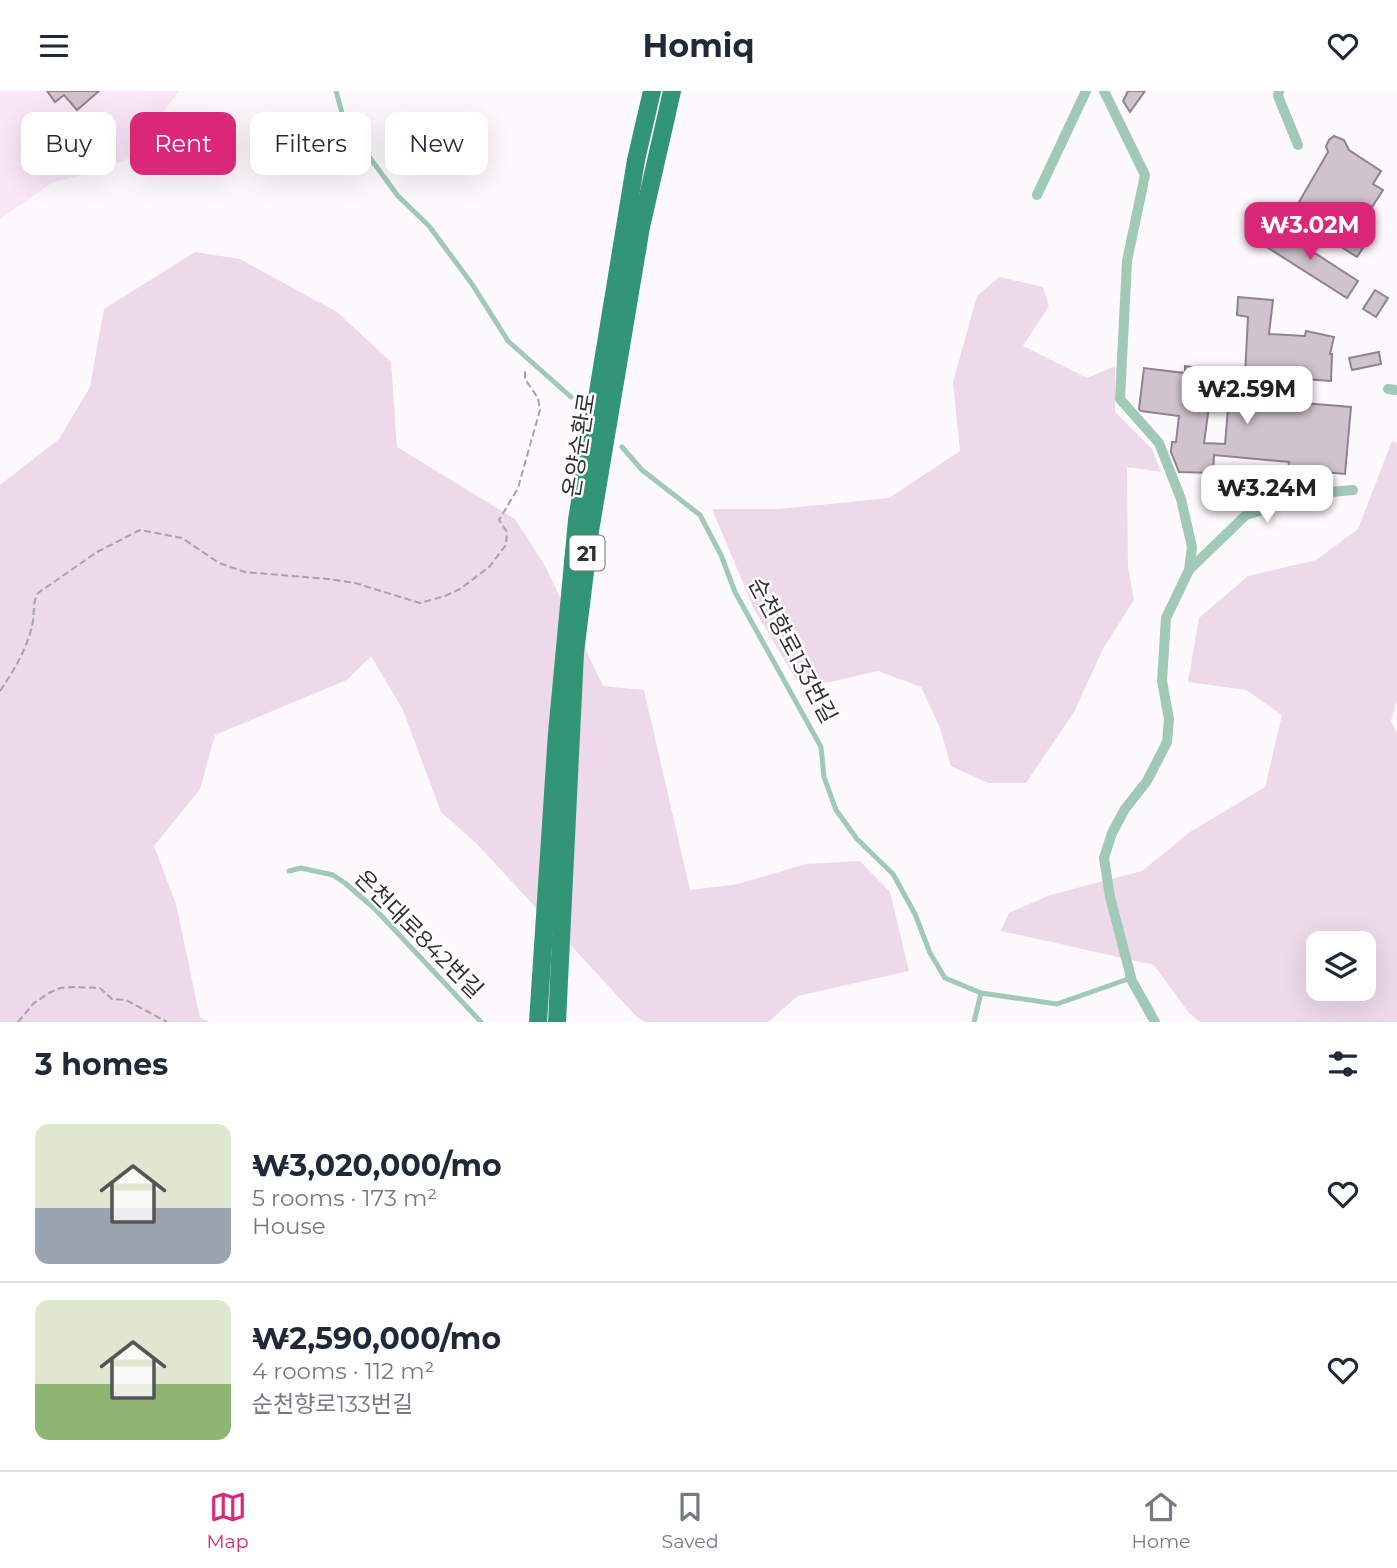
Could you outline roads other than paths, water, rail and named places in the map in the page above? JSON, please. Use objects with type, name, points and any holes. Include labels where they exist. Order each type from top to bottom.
[{"type":"highway","name":"온양순환로","points":[[538,1022],[564,636],[577,520],[636,160],[652,91]]},
{"type":"highway","name":"온양순환로","points":[[557,1022],[575,653],[590,531],[641,227],[672,91]]},
{"type":"street","points":[[1037,195],[1086,91]]},
{"type":"street","points":[[1104,91],[1145,175],[1127,261],[1120,399],[1159,443],[1181,499],[1192,547],[1189,570],[1166,618],[1162,681],[1169,719],[1167,742],[1147,781],[1125,809],[1112,833],[1104,858],[1110,897],[1131,978],[1155,1022]]},
{"type":"street","points":[[1279,91],[1278,96],[1298,145]]},
{"type":"street","points":[[1189,570],[1245,516],[1319,493],[1353,490]]},
{"type":"lane","points":[[336,91],[345,124],[398,197],[429,226],[472,284],[508,341],[571,397]]},
{"type":"lane","name":"순천향로133번길","points":[[622,447],[642,470],[700,515],[736,592],[821,747],[824,778],[836,810],[857,839],[893,874],[915,913],[930,953],[945,978],[981,993],[1056,1004],[1131,978]]},
{"type":"lane","name":"온천대로842번길","points":[[289,871],[301,868],[333,875],[345,883],[376,909],[481,1022]]},
{"type":"lane","points":[[974,1022],[981,993]]}]
